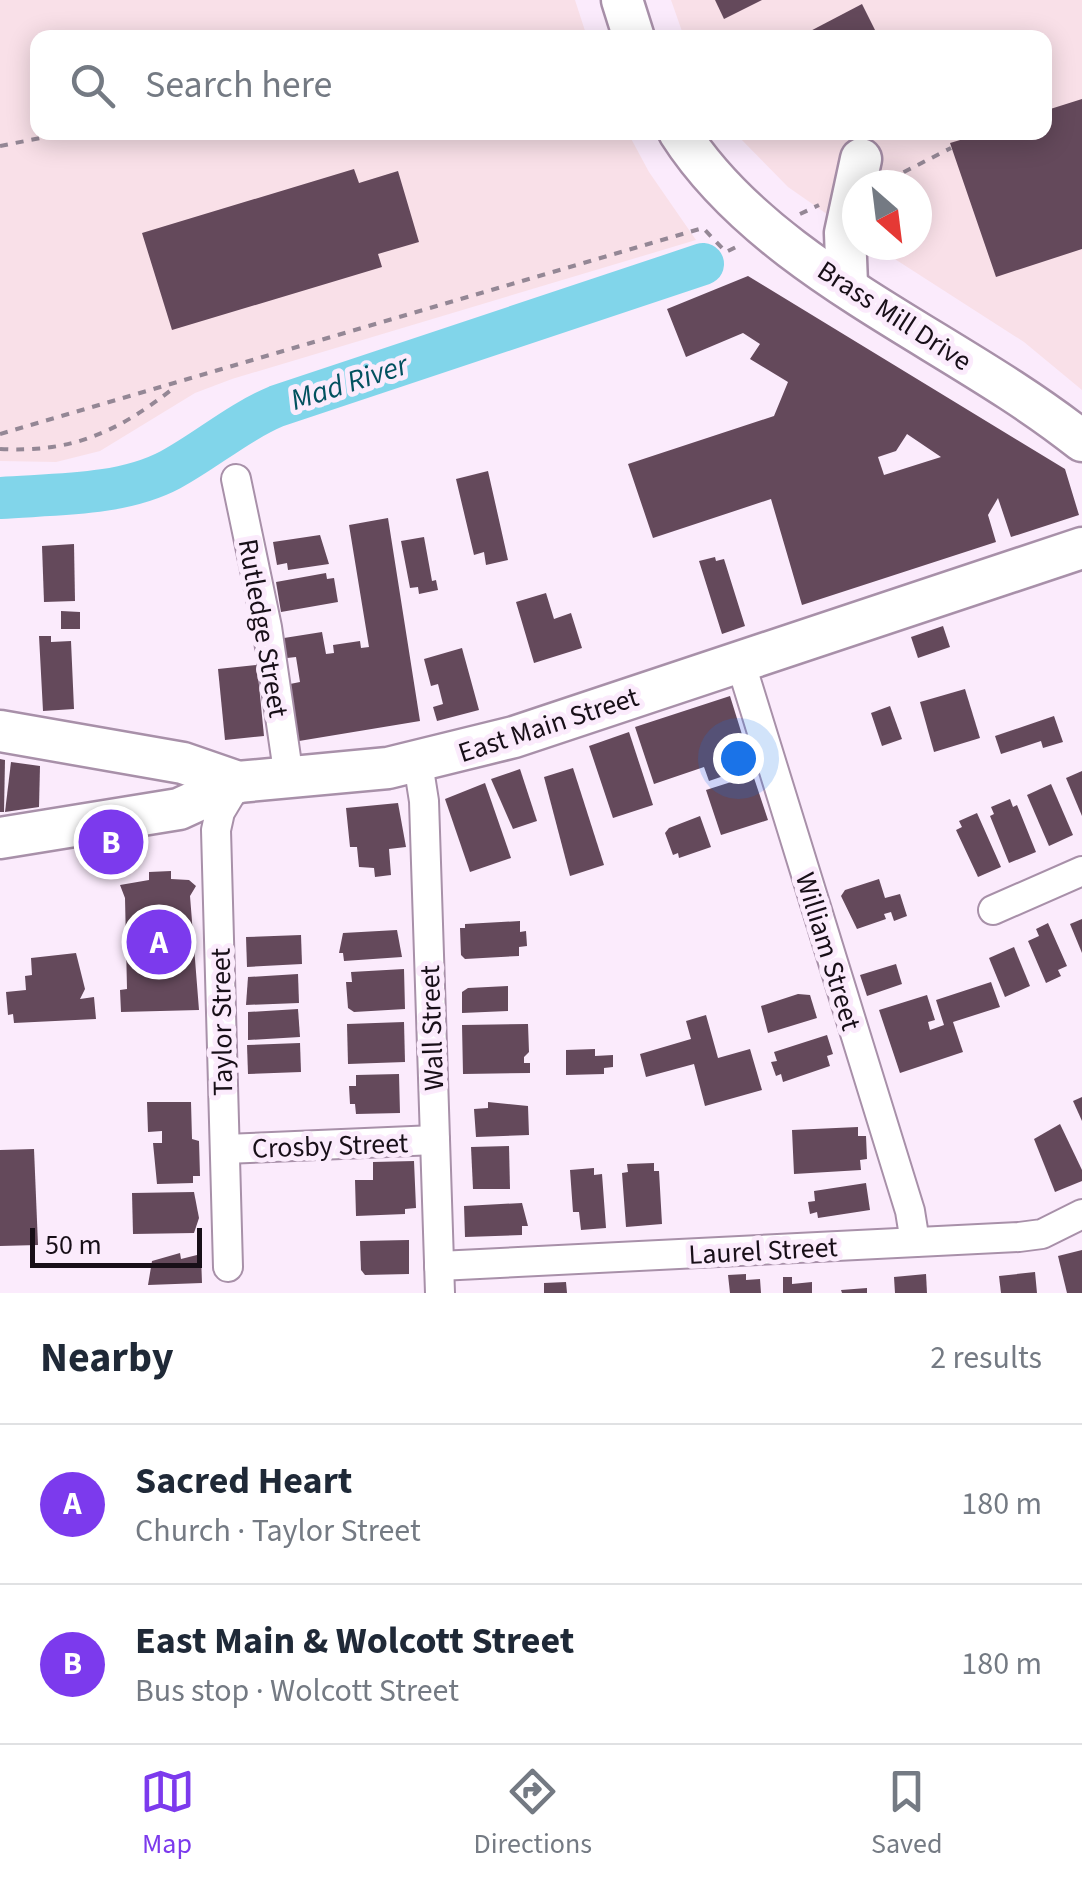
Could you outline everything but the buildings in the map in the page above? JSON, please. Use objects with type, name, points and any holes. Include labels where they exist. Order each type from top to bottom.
[{"type":"main road","points":[[622,0],[631,30]]},
{"type":"main road","name":"Brass Mill Drive","points":[[684,140],[709,176],[751,216],[1082,441]]},
{"type":"main road","points":[[847,284],[845,232],[870,167]]},
{"type":"main road","name":"East Main Street","points":[[0,731],[184,763],[238,782],[418,763],[514,737],[1082,548]]},
{"type":"main road","points":[[0,838],[179,808],[238,782]]},
{"type":"street","name":"Rutledge Street","points":[[236,479],[267,627],[289,778]]},
{"type":"street","name":"William Street","points":[[740,661],[910,1211],[914,1242]]},
{"type":"street","name":"Wall Street","points":[[418,763],[424,801],[440,1279]]},
{"type":"street","name":"Taylor Street","points":[[228,1267],[216,830],[220,812],[238,782]]},
{"type":"street","points":[[993,910],[1082,871]]},
{"type":"street","name":"Crosby Street","points":[[224,1149],[435,1140]]},
{"type":"street","name":"Laurel Street","points":[[440,1279],[1042,1234],[1082,1214]]},
{"type":"path","points":[[0,146],[30,140]]},
{"type":"path","points":[[870,167],[900,174],[952,148]]},
{"type":"path","points":[[0,434],[704,228],[726,252]]},
{"type":"path","points":[[0,449],[50,450],[120,428],[179,384]]},
{"type":"shaded area","points":[[0,0],[575,0],[585,30],[30,30],[30,140],[632,140],[696,240],[232,379],[195,393],[100,451],[56,462],[0,461]]},
{"type":"shaded area","points":[[671,0],[1082,0],[1082,390],[1024,342],[896,260],[932,260],[932,170],[842,170],[842,225],[788,187],[742,140],[1052,140],[1052,30],[682,30]]},
{"type":"waterway","name":"Mad River","points":[[0,498],[87,492],[151,479],[277,406],[703,264]]},
{"type":"place","name":"East Main & Wolcott Street","points":[[111,842]]},
{"type":"place","name":"Sacred Heart","points":[[159,942]]}]
